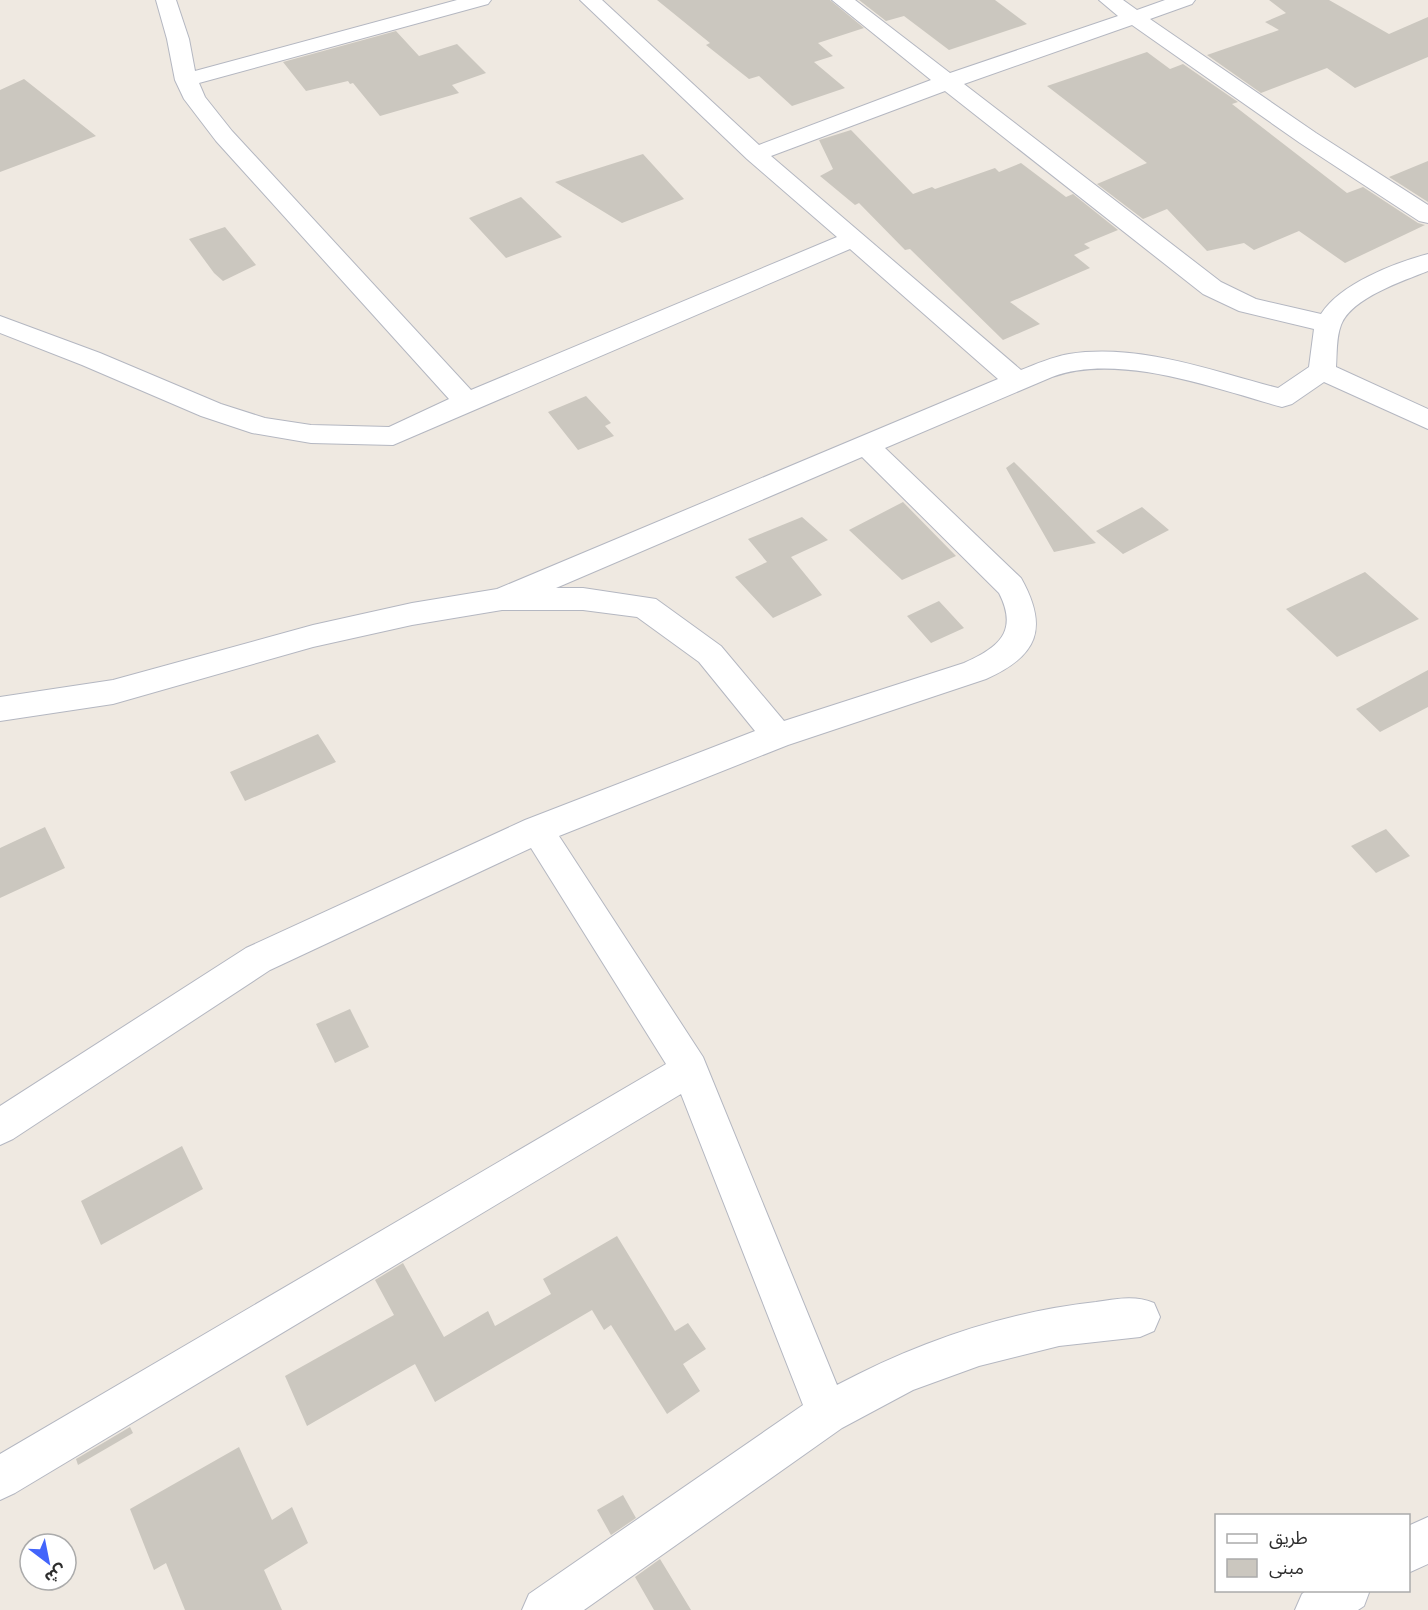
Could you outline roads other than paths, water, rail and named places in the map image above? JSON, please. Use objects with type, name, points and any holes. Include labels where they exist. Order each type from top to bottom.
[{"type":"street","points":[[166,0],[178,39],[186,80],[195,99],[224,136],[467,402]]},
{"type":"street","points":[[186,80],[481,0]]},
{"type":"street","points":[[590,0],[755,154],[1017,381]]},
{"type":"street","points":[[842,0],[950,81],[1212,288],[1248,304],[1328,324]]},
{"type":"street","points":[[1109,0],[1308,138],[1428,216]]},
{"type":"street","points":[[755,154],[950,81],[1185,0]]},
{"type":"street","points":[[0,324],[91,359],[211,410],[262,427],[311,434],[393,436],[467,402],[854,239]]},
{"type":"street","points":[[502,599],[1017,381],[1069,363],[1103,359],[1144,365],[1282,398],[1322,371],[1328,324],[1337,307],[1359,293],[1428,262]]},
{"type":"street","points":[[1322,371],[1428,420]]},
{"type":"street","points":[[0,1127],[258,959],[537,830],[777,736],[992,664],[1006,654],[1016,642],[1022,628],[1023,614],[1019,600],[1010,586],[867,446]]},
{"type":"street","points":[[0,709],[113,692],[313,636],[412,614],[502,599],[583,599],[645,607],[710,654],[777,736]]},
{"type":"street","points":[[537,830],[690,1069],[827,1413]]},
{"type":"street","points":[[0,1478],[690,1069]]},
{"type":"street","points":[[545,1610],[827,1413],[902,1373],[979,1345],[1059,1326],[1140,1317]]},
{"type":"street","points":[[1410,1550],[1428,1539]]},
{"type":"street","points":[[1318,1610],[1345,1592]]}]
